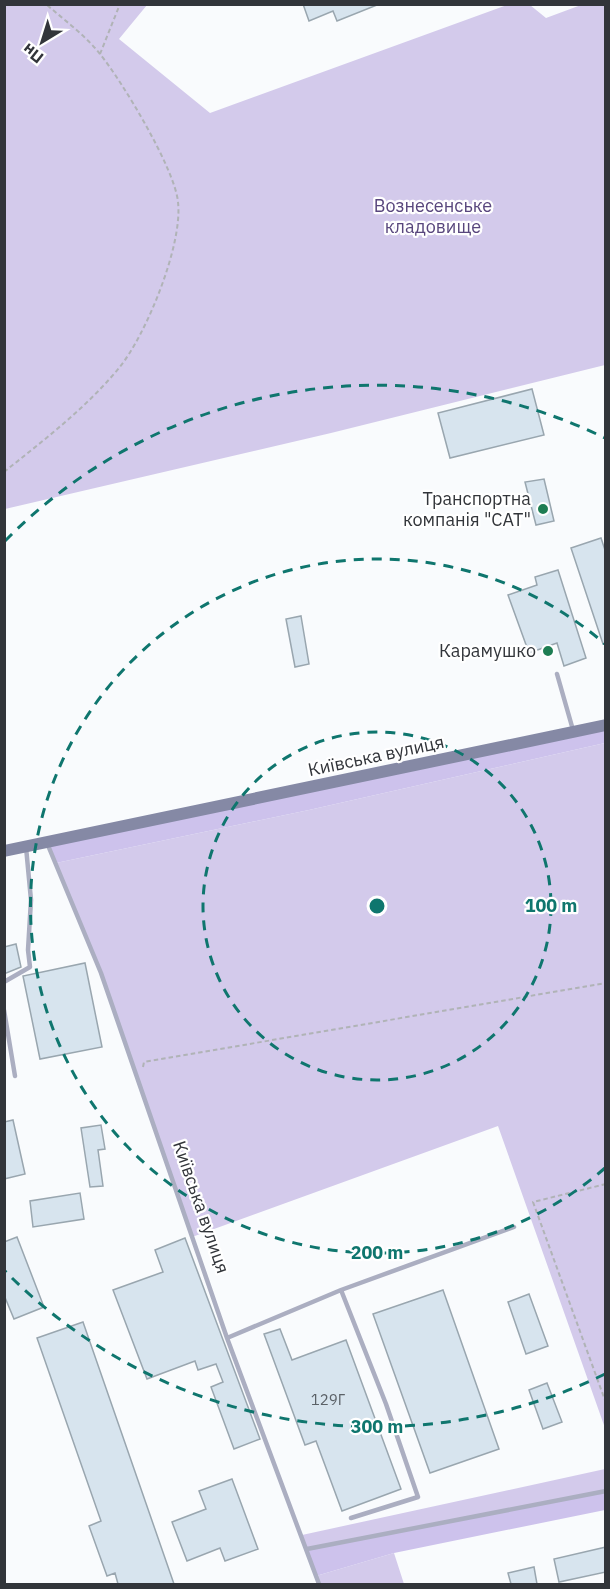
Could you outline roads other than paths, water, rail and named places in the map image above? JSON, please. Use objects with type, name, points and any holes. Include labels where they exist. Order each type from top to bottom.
[{"type":"main road","name":"Київська вулиця","points":[[4,851],[606,725]]},
{"type":"lane","points":[[557,674],[573,733]]},
{"type":"lane","name":"Київська вулиця","points":[[47,843],[101,973],[227,1338],[319,1584]]},
{"type":"lane","points":[[4,982],[30,967],[28,950],[31,900],[26,847]]},
{"type":"lane","points":[[4,1010],[15,1076]]},
{"type":"lane","points":[[227,1338],[341,1290],[514,1227]]},
{"type":"lane","points":[[341,1290],[386,1404],[418,1497],[351,1518]]},
{"type":"lane","points":[[307,1549],[606,1491]]},
{"type":"place","name":"Транспортна компанія \"САТ\"","points":[[543,509]]},
{"type":"place","name":"Карамушко","points":[[548,651]]},
{"type":"park label","name":"Вознесенське кладовище","points":[[433,216]]}]
